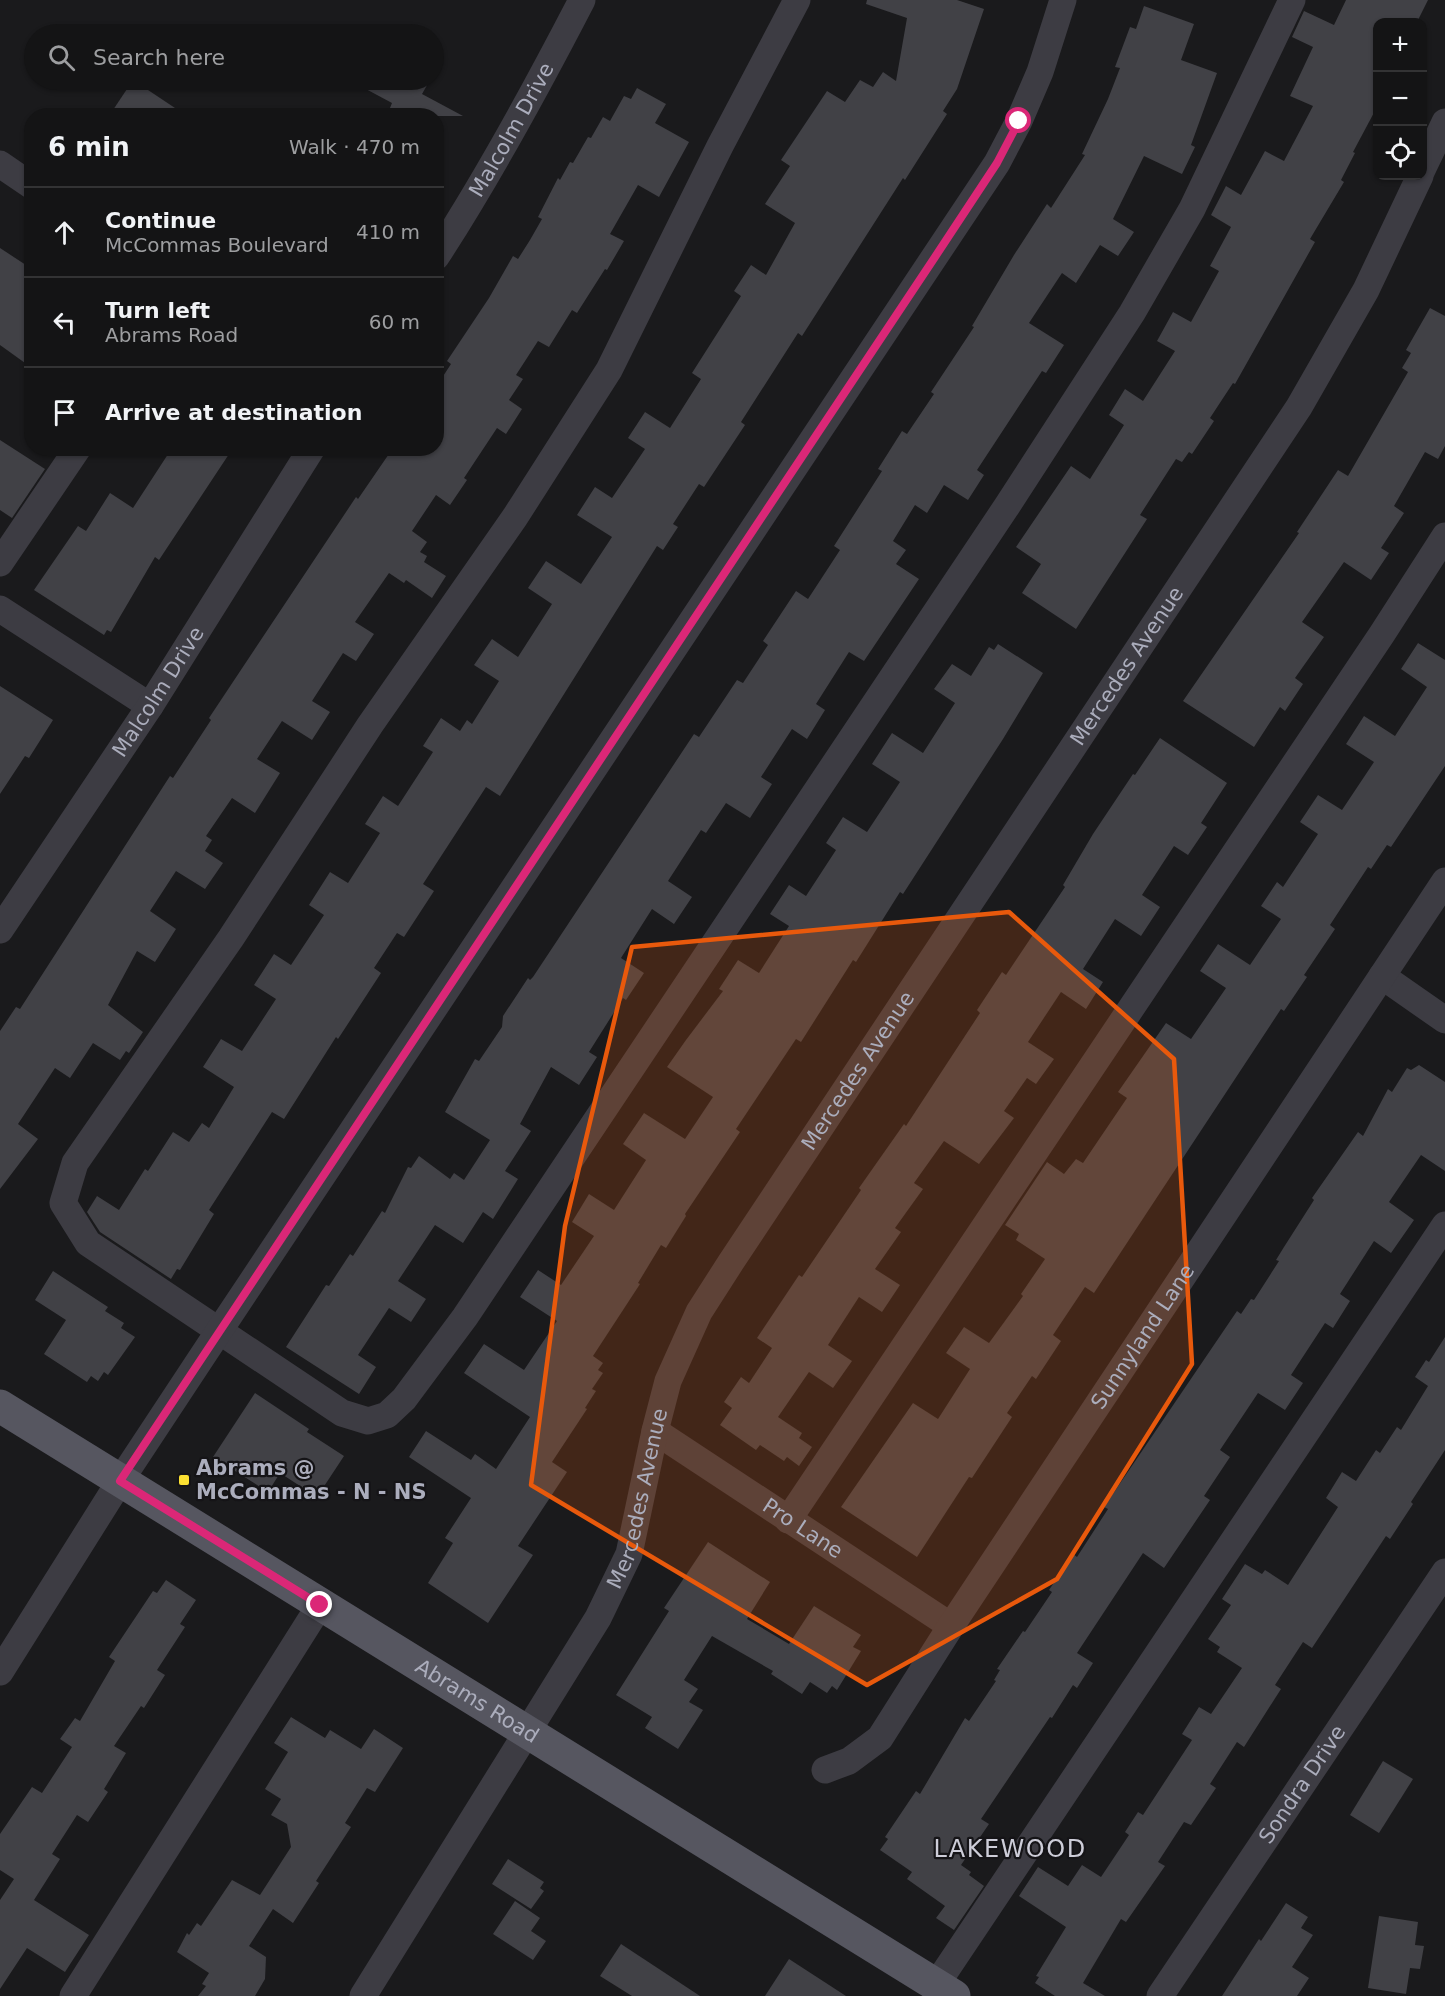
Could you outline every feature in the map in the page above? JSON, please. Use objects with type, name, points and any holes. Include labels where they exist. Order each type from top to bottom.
[{"type":"main road","name":"Abrams Road","points":[[0,1406],[947,1993]]},
{"type":"street","name":"Malcolm Drive","points":[[444,245],[463,217],[529,103],[582,0]]},
{"type":"street","points":[[797,0],[720,146],[609,370],[515,517],[370,725],[231,938],[75,1163],[63,1203],[88,1243],[342,1413],[368,1421],[387,1415],[404,1399],[498,1268],[1007,506],[1132,313],[1192,209],[1292,0]]},
{"type":"street","points":[[0,1672],[120,1481],[219,1331],[997,163],[1019,121],[1040,72],[1063,0]]},
{"type":"street","points":[[1427,160],[1445,122]]},
{"type":"street","points":[[0,164],[24,180]]},
{"type":"street","name":"Mercedes Avenue","points":[[363,1996],[598,1618],[629,1554],[668,1381],[699,1312],[1299,406],[1366,290],[1418,180]]},
{"type":"street","points":[[0,563],[73,456]]},
{"type":"street","name":"Malcolm Drive","points":[[0,930],[150,706],[307,456]]},
{"type":"street","points":[[788,1520],[1382,634],[1445,536]]},
{"type":"street","points":[[0,609],[150,706]]},
{"type":"street","name":"Sunnyland Lane","points":[[825,1770],[849,1761],[880,1738],[951,1626],[1445,881]]},
{"type":"street","points":[[1382,976],[1445,1020]]},
{"type":"street","points":[[947,1993],[1445,1225]]},
{"type":"street","name":"Pro Lane","points":[[655,1431],[951,1626]]},
{"type":"street","name":"Sondra Drive","points":[[1160,1996],[1445,1572]]},
{"type":"street","points":[[73,1996],[320,1605]]},
{"type":"highlighted area","points":[[1009,912],[1174,1059],[1192,1364],[1057,1579],[867,1685],[531,1485],[565,1226],[632,947]]},
{"type":"building","points":[[867,0],[957,0],[984,9],[957,89],[943,111],[947,114],[905,180],[903,178],[802,336],[798,333],[741,422],[745,425],[704,487],[699,484],[673,524],[678,527],[663,550],[657,546],[500,796],[486,787],[423,884],[434,891],[404,937],[397,933],[374,968],[381,973],[338,1039],[336,1037],[284,1119],[272,1112],[209,1210],[214,1214],[180,1270],[177,1269],[171,1279],[100,1232],[87,1212],[97,1196],[119,1210],[145,1169],[148,1171],[173,1132],[189,1142],[202,1123],[209,1128],[234,1087],[203,1067],[221,1039],[242,1051],[276,999],[254,985],[274,954],[291,965],[324,915],[309,905],[330,872],[348,883],[380,833],[365,824],[383,796],[398,806],[433,752],[423,746],[441,718],[460,731],[467,720],[472,724],[499,681],[474,665],[492,639],[518,657],[552,604],[528,588],[546,561],[581,584],[612,537],[577,515],[595,487],[612,498],[645,449],[628,438],[645,412],[670,428],[701,379],[692,373],[741,296],[734,291],[751,265],[766,275],[795,223],[765,204],[790,166],[781,160],[827,91],[845,102],[860,80],[873,87],[883,72],[896,81],[907,18],[866,4]]},
{"type":"building","points":[[1346,0],[1428,0],[1419,18],[1373,18],[1373,114],[1353,152],[1355,153],[1341,180],[1344,182],[1310,239],[1315,242],[1235,384],[1233,383],[1210,418],[1214,421],[1192,454],[1189,452],[1182,462],[1176,459],[1140,515],[1147,519],[1076,629],[1022,593],[1041,564],[1016,547],[1071,466],[1090,479],[1124,425],[1109,415],[1125,389],[1143,401],[1175,351],[1157,341],[1173,312],[1191,322],[1219,271],[1210,266],[1231,227],[1211,215],[1226,186],[1241,195],[1265,151],[1284,161],[1313,106],[1290,96],[1313,47],[1292,37],[1304,11],[1334,25]]},
{"type":"building","points":[[1144,6],[1194,24],[1181,60],[1217,73],[1191,145],[1195,147],[1182,174],[1144,156],[1113,219],[1134,232],[1118,256],[1100,245],[1076,283],[1062,273],[1029,323],[1064,345],[1046,373],[1042,371],[977,470],[984,475],[968,500],[944,485],[927,513],[915,505],[893,541],[906,550],[896,564],[919,579],[864,661],[849,652],[816,704],[825,710],[807,739],[792,729],[761,777],[772,784],[750,818],[726,803],[706,833],[701,830],[668,881],[692,897],[674,924],[652,909],[621,958],[644,973],[626,1000],[623,998],[589,1052],[597,1057],[579,1085],[551,1067],[520,1124],[531,1131],[505,1171],[518,1179],[493,1219],[483,1212],[463,1243],[435,1225],[398,1281],[426,1299],[411,1322],[389,1308],[358,1355],[376,1367],[359,1394],[286,1347],[326,1285],[329,1286],[350,1254],[353,1256],[382,1211],[385,1213],[408,1167],[411,1168],[419,1156],[450,1179],[454,1173],[464,1180],[490,1140],[445,1112],[475,1059],[479,1061],[502,1027],[503,1016],[528,978],[530,980],[533,977],[694,734],[699,737],[737,680],[743,683],[768,645],[763,641],[796,591],[808,599],[840,550],[834,546],[882,471],[878,469],[902,431],[907,434],[934,394],[931,392],[974,327],[972,326],[1014,255],[1047,204],[1051,208],[1085,155],[1082,154],[1120,68],[1115,67],[1130,27],[1136,29]]},
{"type":"building","points":[[637,88],[666,104],[655,123],[689,142],[659,197],[638,185],[610,234],[624,241],[607,270],[605,269],[577,313],[572,310],[549,347],[538,341],[516,375],[523,379],[509,400],[522,409],[506,434],[497,428],[464,478],[467,480],[450,505],[436,495],[412,531],[427,542],[420,552],[427,556],[424,562],[446,576],[432,598],[406,580],[404,583],[389,573],[355,622],[374,634],[356,661],[343,653],[312,701],[330,712],[312,740],[282,721],[257,759],[280,773],[255,813],[232,798],[206,836],[212,840],[205,851],[223,863],[205,889],[176,871],[150,911],[176,929],[155,962],[137,951],[108,1005],[143,1032],[129,1053],[126,1051],[120,1060],[93,1043],[70,1078],[55,1068],[18,1124],[38,1139],[0,1189],[0,1031],[16,1007],[20,1009],[170,776],[173,778],[211,720],[209,718],[356,497],[358,499],[388,456],[444,456],[444,375],[451,364],[447,361],[489,298],[513,256],[518,259],[530,240],[542,219],[538,217],[558,178],[560,180],[570,162],[573,163],[603,117],[610,121],[624,96],[631,99]]},
{"type":"building","points":[[126,90],[148,90],[175,108],[114,108]]},
{"type":"building","points":[[368,90],[424,90],[422,94],[463,116],[444,116],[444,108],[390,108],[392,103]]},
{"type":"building","points":[[0,248],[24,264],[24,362],[0,345]]},
{"type":"building","points":[[1430,308],[1445,316],[1445,446],[1438,459],[1425,452],[1394,506],[1404,513],[1381,548],[1389,553],[1371,580],[1344,562],[1302,622],[1324,637],[1295,678],[1303,684],[1285,711],[1280,707],[1254,747],[1183,701],[1299,533],[1297,532],[1338,470],[1348,476],[1408,372],[1402,368],[1411,353],[1406,350]]},
{"type":"building","points":[[0,440],[45,469],[12,518],[0,510]]},
{"type":"building","points":[[167,456],[228,456],[159,560],[155,557],[111,632],[107,630],[104,635],[34,590],[78,526],[86,531],[110,493],[133,508]]},
{"type":"building","points":[[1418,643],[1445,660],[1445,766],[1391,847],[1387,845],[1371,869],[1368,867],[1330,925],[1335,929],[1304,975],[1307,977],[1284,1011],[1281,1009],[1094,1293],[1085,1287],[1053,1335],[1061,1341],[1036,1379],[1032,1376],[1007,1413],[1012,1417],[972,1478],[969,1477],[917,1557],[841,1507],[913,1403],[938,1419],[970,1369],[946,1353],[964,1327],[989,1343],[1023,1296],[1021,1294],[1045,1259],[1016,1240],[1019,1234],[1005,1225],[1047,1162],[1064,1174],[1076,1159],[1083,1163],[1127,1098],[1118,1092],[1166,1023],[1191,1039],[1226,988],[1200,971],[1218,944],[1250,965],[1281,919],[1261,906],[1277,882],[1283,887],[1318,834],[1300,822],[1318,795],[1342,810],[1374,762],[1346,744],[1364,716],[1395,736],[1427,687],[1401,669]]},
{"type":"building","points":[[998,644],[1043,673],[903,894],[900,892],[856,962],[853,960],[801,1042],[796,1039],[736,1129],[740,1132],[685,1214],[686,1216],[666,1248],[661,1245],[638,1283],[640,1284],[593,1356],[603,1363],[598,1370],[603,1373],[592,1389],[596,1391],[585,1408],[587,1409],[552,1462],[567,1472],[518,1546],[533,1555],[488,1623],[428,1583],[453,1543],[445,1538],[471,1498],[409,1457],[426,1431],[471,1460],[475,1454],[496,1469],[530,1417],[464,1373],[484,1344],[524,1370],[557,1321],[520,1297],[538,1270],[561,1285],[594,1236],[572,1222],[589,1194],[614,1210],[646,1160],[623,1144],[644,1113],[685,1139],[713,1097],[667,1067],[723,991],[719,989],[738,960],[759,973],[789,926],[770,914],[789,885],[806,896],[836,850],[826,843],[843,817],[867,832],[900,782],[872,764],[892,733],[923,753],[955,703],[934,689],[952,664],[971,676],[989,647],[994,650]]},
{"type":"building","points":[[0,686],[53,720],[29,758],[25,756],[0,794]]},
{"type":"building","points":[[1160,738],[1227,783],[1201,823],[1207,827],[1188,855],[1174,846],[1142,895],[1160,907],[1141,936],[1115,919],[1083,969],[1103,982],[1086,1009],[1061,992],[1028,1042],[1054,1059],[1036,1084],[1027,1078],[1004,1111],[1014,1118],[979,1164],[944,1141],[914,1183],[923,1189],[895,1228],[901,1232],[875,1269],[900,1285],[882,1312],[859,1297],[828,1345],[852,1361],[833,1388],[809,1372],[778,1417],[802,1433],[799,1438],[812,1447],[799,1466],[787,1457],[784,1461],[760,1445],[756,1450],[720,1425],[732,1408],[724,1402],[741,1377],[749,1383],[772,1348],[757,1338],[799,1275],[802,1277],[861,1190],[859,1188],[904,1124],[906,1126],[980,1013],[977,1010],[1002,972],[1006,975],[1065,887],[1063,885],[1093,834]]},
{"type":"building","points":[[1419,1065],[1445,1082],[1445,1171],[1421,1155],[1389,1202],[1414,1220],[1391,1253],[1374,1241],[1340,1294],[1350,1301],[1333,1328],[1325,1323],[1291,1375],[1303,1383],[1285,1410],[1258,1393],[1220,1450],[1230,1457],[1204,1496],[1210,1500],[1164,1568],[1143,1553],[1077,1653],[1093,1663],[1077,1688],[1073,1685],[1052,1718],[1050,1717],[981,1819],[989,1824],[961,1865],[971,1872],[969,1875],[984,1886],[954,1930],[936,1918],[945,1906],[907,1879],[912,1872],[880,1850],[888,1839],[885,1837],[916,1791],[920,1794],[965,1718],[969,1721],[996,1681],[994,1680],[1000,1670],[997,1669],[1052,1592],[1049,1590],[1073,1554],[1077,1557],[1108,1509],[1104,1507],[1237,1311],[1241,1314],[1251,1299],[1254,1300],[1314,1200],[1312,1198],[1358,1132],[1363,1136],[1388,1089],[1392,1092],[1407,1068],[1411,1070]]},
{"type":"building","points":[[53,1271],[108,1307],[105,1311],[124,1323],[121,1328],[135,1337],[108,1375],[104,1372],[98,1381],[91,1376],[87,1382],[44,1354],[66,1320],[35,1300]]},
{"type":"building","points":[[1445,1337],[1445,1450],[1390,1539],[1386,1536],[1312,1648],[1303,1642],[1275,1685],[1281,1689],[1244,1747],[1237,1742],[1210,1784],[1216,1788],[1191,1825],[1184,1822],[1158,1862],[1165,1866],[1126,1922],[1121,1919],[1083,1983],[1105,1996],[1055,1996],[1035,1983],[1039,1977],[1036,1976],[1066,1927],[1019,1896],[1038,1867],[1068,1886],[1082,1865],[1101,1877],[1129,1835],[1125,1832],[1138,1812],[1143,1815],[1192,1740],[1182,1734],[1199,1707],[1211,1714],[1242,1668],[1217,1652],[1220,1647],[1208,1639],[1231,1605],[1222,1599],[1245,1564],[1262,1574],[1265,1570],[1288,1585],[1338,1507],[1326,1498],[1342,1472],[1356,1481],[1376,1450],[1380,1453],[1397,1427],[1401,1430],[1428,1386],[1415,1377],[1426,1360],[1429,1362]]},
{"type":"building","points":[[255,1393],[309,1429],[307,1432],[344,1456],[317,1497],[280,1473],[268,1492],[213,1457]]},
{"type":"building","points":[[708,1542],[770,1582],[747,1619],[789,1644],[814,1606],[861,1635],[853,1647],[861,1651],[837,1690],[832,1686],[827,1693],[810,1682],[802,1694],[771,1674],[773,1671],[712,1636],[684,1680],[698,1689],[689,1702],[703,1710],[678,1749],[645,1728],[652,1717],[616,1695],[669,1611],[664,1608]]},
{"type":"building","points":[[166,1580],[196,1600],[180,1624],[185,1627],[157,1670],[165,1675],[144,1708],[141,1706],[114,1746],[126,1753],[104,1789],[108,1792],[88,1822],[77,1815],[52,1854],[60,1859],[34,1900],[89,1935],[65,1972],[27,1948],[0,1989],[0,1900],[14,1879],[0,1870],[0,1834],[32,1787],[42,1793],[72,1747],[60,1739],[75,1718],[80,1721],[115,1661],[109,1657],[153,1591],[157,1593]]},
{"type":"building","points":[[291,1717],[325,1738],[330,1730],[361,1749],[374,1729],[403,1748],[375,1792],[367,1788],[345,1823],[351,1827],[316,1881],[319,1883],[293,1923],[273,1909],[249,1946],[266,1957],[265,1979],[255,1996],[198,1996],[206,1986],[202,1984],[209,1973],[177,1952],[187,1933],[189,1935],[197,1923],[201,1926],[232,1880],[260,1895],[291,1847],[287,1824],[271,1815],[281,1799],[265,1789],[288,1752],[274,1743]]},
{"type":"building","points":[[1383,1761],[1413,1779],[1379,1833],[1350,1815]]},
{"type":"building","points":[[508,1859],[544,1882],[540,1888],[544,1891],[531,1909],[492,1884]]},
{"type":"building","points":[[515,1901],[540,1918],[531,1931],[546,1941],[533,1960],[493,1934]]},
{"type":"building","points":[[1286,1903],[1308,1917],[1301,1928],[1313,1935],[1292,1967],[1309,1978],[1297,1996],[1222,1996],[1259,1939],[1261,1941]]},
{"type":"building","points":[[1379,1916],[1418,1922],[1415,1945],[1424,1946],[1420,1969],[1410,1968],[1406,1994],[1368,1988]]},
{"type":"building","points":[[621,1944],[700,1996],[632,1996],[600,1976]]},
{"type":"building","points":[[789,1959],[846,1996],[765,1996]]},
{"type":"place","name":"Abrams @ McCommas - N - NS","points":[[184,1480]]},
{"type":"district","name":"LAKEWOOD","points":[[1010,1849]]},
{"type":"route","points":[[320,1605],[120,1481],[935,257],[997,163],[1019,121]]}]
